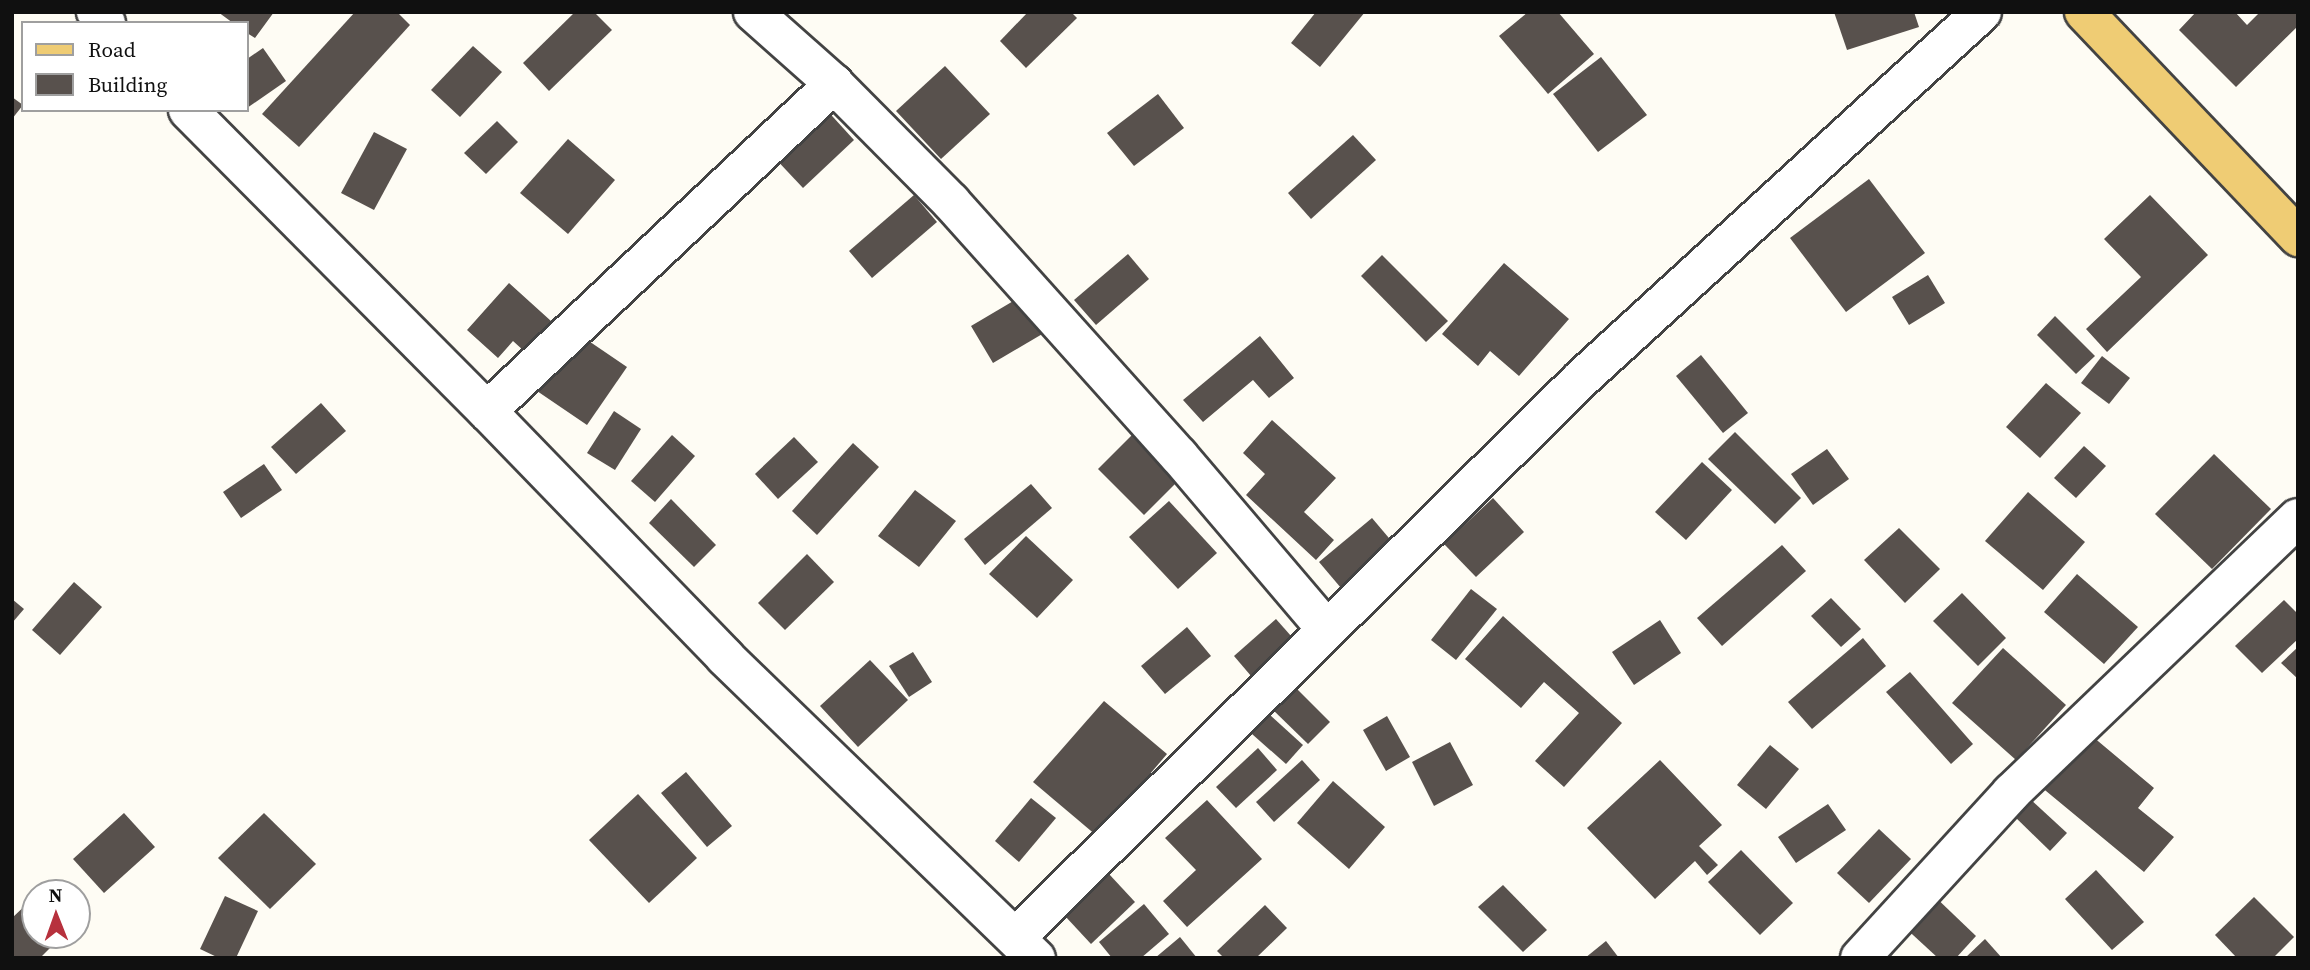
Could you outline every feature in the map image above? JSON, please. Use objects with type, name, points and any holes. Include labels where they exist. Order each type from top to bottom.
[{"type":"main road","points":[[2084,12],[2298,237]]},
{"type":"street","points":[[753,12],[834,84],[951,202],[1179,456],[1326,629]]},
{"type":"street","points":[[190,112],[487,411],[725,657],[1026,948],[1326,629],[1582,378],[1982,12]]},
{"type":"street","points":[[487,411],[834,84]]},
{"type":"street","points":[[1860,958],[2011,793],[2298,517]]},
{"type":"building","points":[[218,12],[274,12],[255,38],[248,34],[248,21],[230,21]]},
{"type":"building","points":[[355,12],[397,12],[410,25],[299,147],[262,114]]},
{"type":"building","points":[[575,12],[594,12],[612,30],[549,91],[523,63]]},
{"type":"building","points":[[1028,12],[1071,12],[1077,18],[1026,68],[1000,41]]},
{"type":"building","points":[[1316,12],[1365,12],[1320,67],[1291,43]]},
{"type":"building","points":[[1528,12],[1558,12],[1594,54],[1548,94],[1499,36]]},
{"type":"building","points":[[1834,12],[1914,12],[1919,27],[1847,50]]},
{"type":"building","points":[[2196,12],[2235,12],[2247,25],[2260,12],[2298,12],[2298,26],[2236,87],[2179,30]]},
{"type":"building","points":[[473,46],[502,72],[460,117],[431,90]]},
{"type":"building","points":[[263,48],[286,81],[248,107],[248,58]]},
{"type":"building","points":[[1601,57],[1647,115],[1598,152],[1553,94]]},
{"type":"building","points":[[945,66],[990,114],[941,159],[896,111]]},
{"type":"building","points":[[1158,94],[1184,128],[1134,166],[1107,133]]},
{"type":"building","points":[[12,97],[21,104],[21,108],[12,119]]},
{"type":"building","points":[[823,106],[854,140],[803,188],[771,154]]},
{"type":"building","points":[[497,121],[518,142],[486,174],[464,153]]},
{"type":"building","points":[[374,132],[407,149],[374,210],[341,193]]},
{"type":"building","points":[[1353,135],[1376,160],[1311,219],[1288,193]]},
{"type":"building","points":[[568,139],[615,180],[568,234],[520,193]]},
{"type":"building","points":[[1869,179],[1925,253],[1846,312],[1790,238]]},
{"type":"building","points":[[914,195],[937,222],[872,278],[849,251]]},
{"type":"building","points":[[2150,195],[2208,255],[2107,352],[2086,329],[2141,277],[2104,239]]},
{"type":"building","points":[[1128,254],[1149,279],[1096,325],[1074,300]]},
{"type":"building","points":[[1382,255],[1448,321],[1426,342],[1361,276]]},
{"type":"building","points":[[1504,263],[1569,319],[1519,376],[1490,351],[1478,366],[1442,334]]},
{"type":"building","points":[[1928,275],[1945,303],[1909,325],[1892,297]]},
{"type":"building","points":[[509,283],[551,321],[524,351],[513,341],[498,358],[467,330]]},
{"type":"building","points":[[1022,296],[1044,333],[993,363],[971,326]]},
{"type":"building","points":[[2055,316],[2095,356],[2076,374],[2037,335]]},
{"type":"building","points":[[577,333],[627,367],[587,425],[537,391]]},
{"type":"building","points":[[1260,336],[1294,378],[1269,398],[1253,380],[1203,422],[1183,400]]},
{"type":"building","points":[[1701,355],[1748,413],[1723,433],[1676,376]]},
{"type":"building","points":[[2102,356],[2130,378],[2109,404],[2081,383]]},
{"type":"building","points":[[2046,383],[2081,413],[2040,458],[2006,427]]},
{"type":"building","points":[[321,403],[346,431],[296,474],[271,447]]},
{"type":"building","points":[[614,411],[641,429],[615,470],[587,453]]},
{"type":"building","points":[[1272,420],[1336,478],[1304,512],[1334,540],[1316,560],[1246,495],[1265,474],[1243,453]]},
{"type":"building","points":[[1735,432],[1801,498],[1775,524],[1708,459]]},
{"type":"building","points":[[672,435],[695,456],[655,502],[631,481]]},
{"type":"building","points":[[1132,435],[1179,480],[1144,515],[1098,469]]},
{"type":"building","points":[[794,437],[818,462],[778,499],[755,474]]},
{"type":"building","points":[[853,443],[879,467],[817,535],[792,511]]},
{"type":"building","points":[[2084,446],[2106,466],[2076,498],[2054,478]]},
{"type":"building","points":[[1827,449],[1849,479],[1813,505],[1791,474]]},
{"type":"building","points":[[2214,454],[2271,509],[2212,569],[2155,514]]},
{"type":"building","points":[[1702,462],[1732,490],[1686,540],[1655,512]]},
{"type":"building","points":[[264,464],[282,490],[241,518],[223,492]]},
{"type":"building","points":[[1031,484],[1052,508],[985,565],[964,539]]},
{"type":"building","points":[[915,490],[956,521],[919,567],[878,536]]},
{"type":"building","points":[[2028,492],[2085,542],[2043,590],[1985,541]]},
{"type":"building","points":[[1493,498],[1524,532],[1476,577],[1444,544]]},
{"type":"building","points":[[671,499],[716,545],[694,567],[649,523]]},
{"type":"building","points":[[1169,501],[1217,553],[1178,589],[1129,537]]},
{"type":"building","points":[[1372,518],[1394,544],[1341,588],[1319,562]]},
{"type":"building","points":[[1899,528],[1940,569],[1905,603],[1864,560]]},
{"type":"building","points":[[1026,536],[1073,580],[1037,618],[989,574]]},
{"type":"building","points":[[1782,545],[1806,571],[1722,646],[1697,618]]},
{"type":"building","points":[[807,554],[834,582],[785,630],[758,603]]},
{"type":"building","points":[[2077,574],[2138,627],[2104,664],[2044,612]]},
{"type":"building","points":[[74,582],[102,607],[60,655],[32,630]]},
{"type":"building","points":[[1471,589],[1497,609],[1456,660],[1431,640]]},
{"type":"building","points":[[1962,593],[2006,638],[1978,666],[1933,621]]},
{"type":"building","points":[[1831,598],[1861,629],[1841,647],[1811,616]]},
{"type":"building","points":[[12,599],[24,609],[12,623]]},
{"type":"building","points":[[2284,600],[2298,614],[2298,639],[2262,673],[2235,646]]},
{"type":"building","points":[[1503,616],[1622,723],[1564,787],[1535,761],[1579,713],[1544,682],[1521,708],[1465,659]]},
{"type":"building","points":[[1276,619],[1299,645],[1257,683],[1234,656]]},
{"type":"building","points":[[1660,620],[1681,653],[1634,685],[1612,652]]},
{"type":"building","points":[[1187,627],[1211,656],[1165,694],[1141,666]]},
{"type":"building","points":[[1863,638],[1886,666],[1812,729],[1788,702]]},
{"type":"building","points":[[2298,647],[2298,679],[2281,663]]},
{"type":"building","points":[[2003,648],[2066,705],[2016,760],[1952,703]]},
{"type":"building","points":[[913,652],[932,682],[909,697],[889,666]]},
{"type":"building","points":[[870,660],[908,700],[858,747],[820,706]]},
{"type":"building","points":[[1910,672],[1973,744],[1951,764],[1886,692]]},
{"type":"building","points":[[1291,683],[1330,722],[1308,744],[1268,705]]},
{"type":"building","points":[[1104,701],[1167,754],[1097,836],[1033,782]]},
{"type":"building","points":[[1260,706],[1303,745],[1286,764],[1243,726]]},
{"type":"building","points":[[1387,716],[1410,757],[1386,771],[1363,730]]},
{"type":"building","points":[[2086,731],[2154,788],[2138,808],[2174,837],[2144,872],[2040,786]]},
{"type":"building","points":[[1450,742],[1473,785],[1434,806],[1412,762]]},
{"type":"building","points":[[1770,745],[1799,769],[1766,809],[1737,785]]},
{"type":"building","points":[[1258,748],[1277,770],[1236,808],[1216,787]]},
{"type":"building","points":[[1302,760],[1320,780],[1274,822],[1256,802]]},
{"type":"building","points":[[1660,760],[1722,825],[1699,846],[1718,865],[1707,875],[1695,861],[1655,899],[1587,828]]},
{"type":"building","points":[[686,772],[732,826],[707,847],[661,793]]},
{"type":"building","points":[[1333,781],[1385,827],[1349,869],[1297,823]]},
{"type":"building","points":[[638,794],[697,858],[649,903],[589,840]]},
{"type":"building","points":[[2027,796],[2067,833],[2050,851],[2011,813]]},
{"type":"building","points":[[1031,798],[1056,818],[1019,862],[995,841]]},
{"type":"building","points":[[1207,800],[1262,859],[1187,927],[1163,901],[1196,870],[1165,838]]},
{"type":"building","points":[[1828,804],[1846,830],[1796,863],[1778,837]]},
{"type":"building","points":[[124,813],[155,847],[104,893],[73,859]]},
{"type":"building","points":[[264,813],[316,864],[270,909],[218,858]]},
{"type":"building","points":[[1879,829],[1911,859],[1869,903],[1837,873]]},
{"type":"building","points":[[1741,850],[1793,903],[1760,935],[1708,882]]},
{"type":"building","points":[[2096,870],[2144,922],[2112,950],[2065,899]]},
{"type":"building","points":[[1109,874],[1135,902],[1091,944],[1065,916]]},
{"type":"building","points":[[1503,885],[1547,930],[1523,952],[1478,907]]},
{"type":"building","points":[[1929,891],[1976,936],[1956,958],[1938,958],[1900,923]]},
{"type":"building","points":[[225,896],[258,911],[236,958],[219,958],[200,949]]},
{"type":"building","points":[[2254,897],[2294,937],[2273,958],[2237,958],[2215,935]]},
{"type":"building","points":[[1144,904],[1169,934],[1141,958],[1112,958],[1099,942]]},
{"type":"building","points":[[1265,905],[1287,928],[1256,958],[1224,958],[1217,951]]},
{"type":"building","points":[[21,909],[21,949],[49,949],[40,958],[12,958],[12,918]]},
{"type":"building","points":[[1180,937],[1197,958],[1155,958]]},
{"type":"building","points":[[1985,939],[2002,958],[1965,958]]},
{"type":"building","points":[[1606,941],[1619,958],[1585,958]]}]
